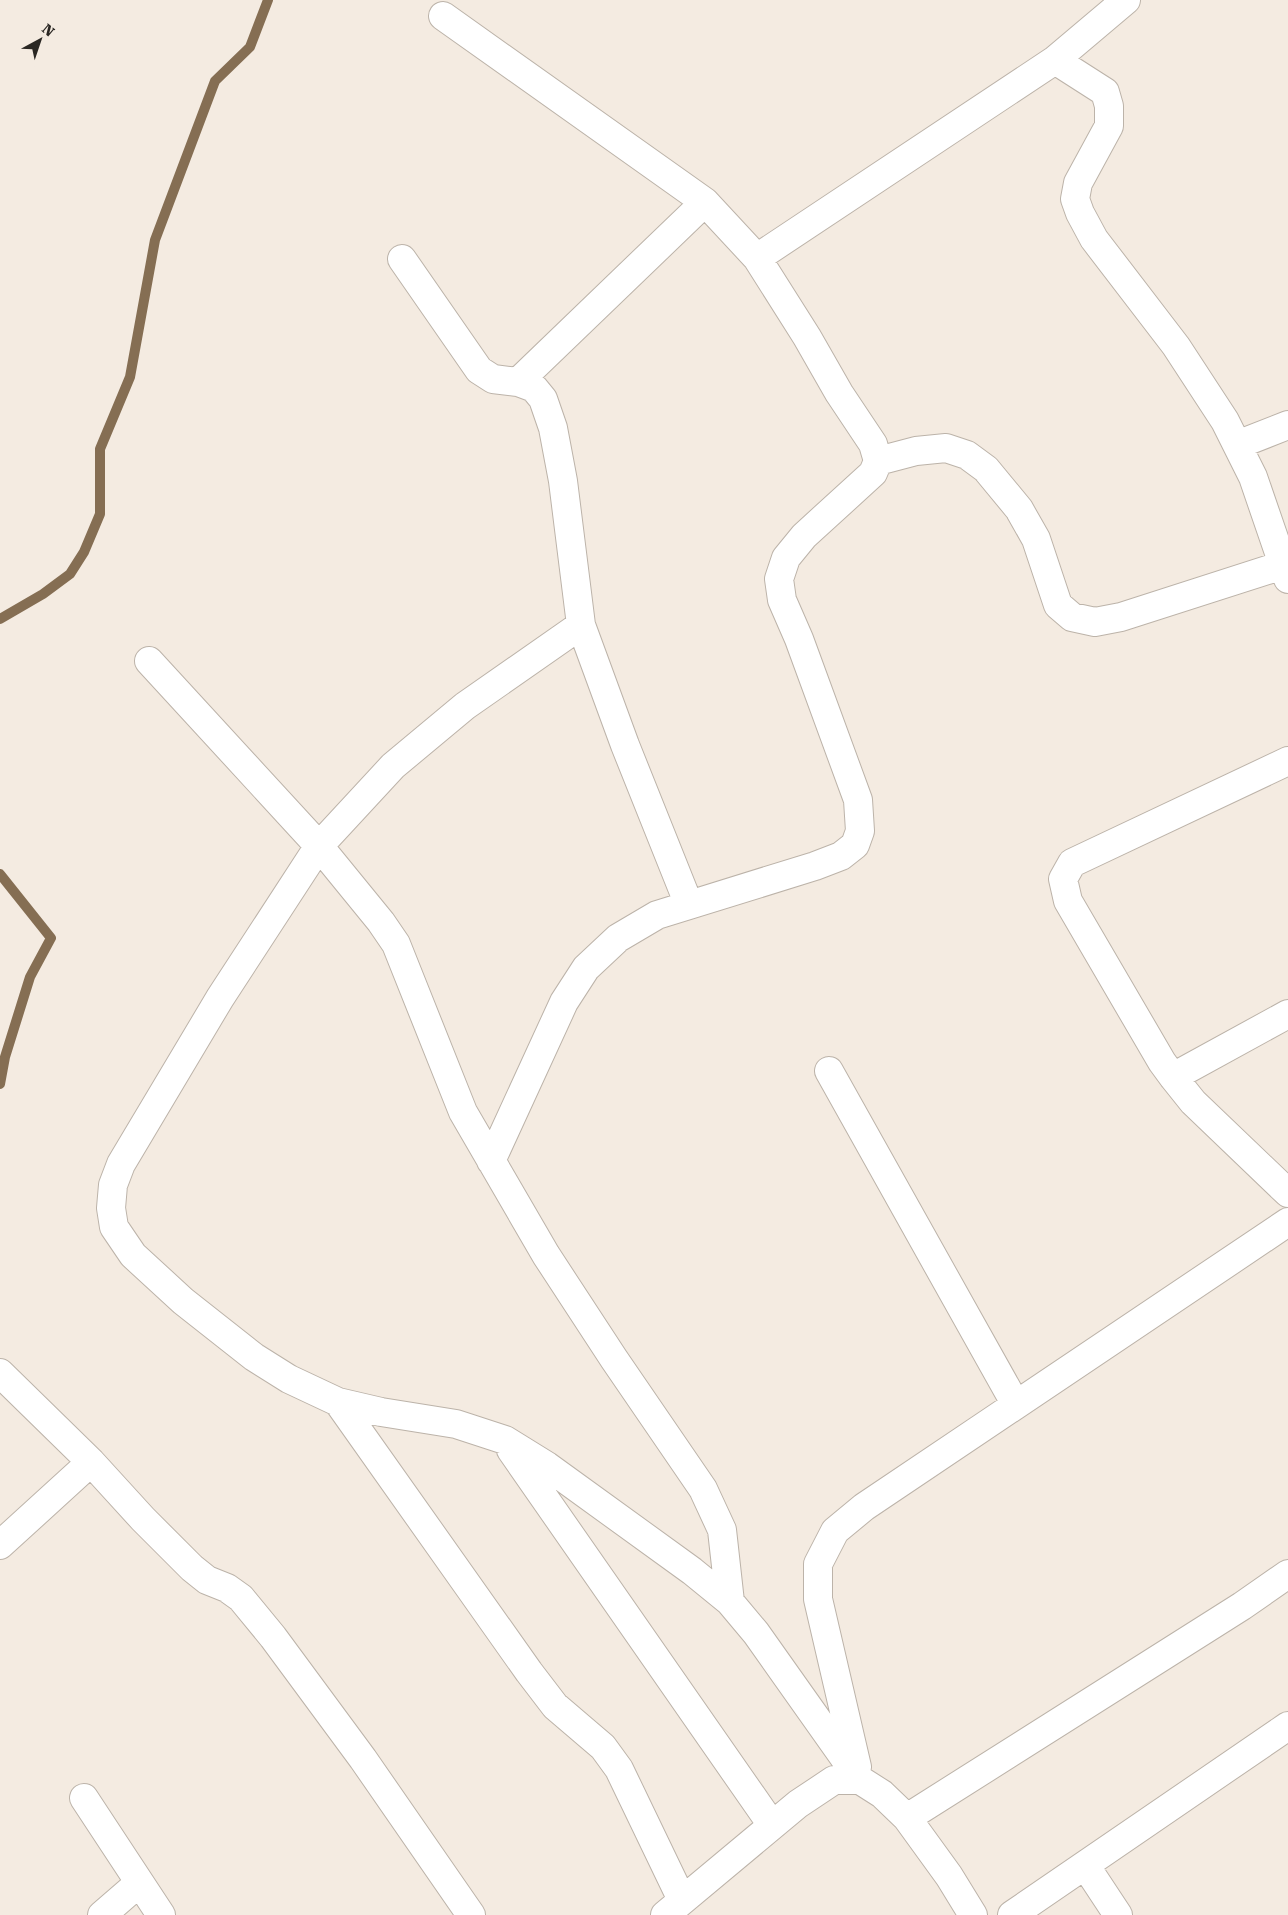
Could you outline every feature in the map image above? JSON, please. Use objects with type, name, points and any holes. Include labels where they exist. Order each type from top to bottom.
[{"type":"street","points":[[757,258],[1055,60],[1126,0]]},
{"type":"street","points":[[443,16],[705,202],[757,258],[873,444],[878,461],[873,473],[804,536],[786,558],[779,579],[782,600],[799,639],[858,800],[860,831],[855,845],[841,856],[815,866],[658,915],[618,938],[586,968],[564,1002],[491,1161]]},
{"type":"street","points":[[878,461],[916,451],[946,448],[967,455],[986,469],[1019,509],[1036,539],[1058,605],[1072,617],[1095,622],[1121,617],[1286,572],[1253,477],[1225,421],[1176,346],[1094,239],[1080,213],[1075,199],[1078,183],[1109,126],[1109,106],[1105,92],[1055,60]]},
{"type":"street","points":[[518,382],[705,202]]},
{"type":"street","points":[[402,259],[479,370],[493,379],[518,382],[534,388],[543,399],[553,428],[563,481],[581,625],[625,745],[688,905]]},
{"type":"street","points":[[1237,445],[1288,425]]},
{"type":"street","points":[[581,625],[465,706],[393,766],[319,846],[220,998],[121,1164],[113,1185],[111,1208],[114,1227],[133,1255],[183,1301],[254,1357],[290,1379],[338,1402],[381,1412],[456,1424],[505,1440],[547,1466],[692,1571],[730,1602],[756,1633],[860,1780],[882,1794],[907,1818],[949,1876],[973,1915]]},
{"type":"street","points":[[149,662],[319,846],[381,922],[396,944],[463,1112],[551,1263],[614,1359],[703,1488],[722,1530],[730,1602]]},
{"type":"street","points":[[1288,760],[1072,863],[1062,879],[1068,901],[1162,1062],[1193,1102],[1288,1193]]},
{"type":"street","points":[[1173,1077],[1288,1014]]},
{"type":"street","points":[[828,1070],[1016,1405]]},
{"type":"street","points":[[860,1780],[818,1599],[818,1564],[835,1530],[864,1507],[1288,1222]]},
{"type":"street","points":[[0,1373],[91,1462],[192,1568],[207,1580],[227,1588],[241,1598],[273,1637],[363,1759],[471,1915]]},
{"type":"street","points":[[338,1402],[528,1672],[555,1706],[603,1747],[619,1769],[674,1908],[798,1804],[834,1780],[860,1780]]},
{"type":"street","points":[[505,1440],[772,1825]]},
{"type":"street","points":[[0,1545],[91,1462]]},
{"type":"street","points":[[907,1818],[1234,1611],[1288,1574]]},
{"type":"street","points":[[1012,1915],[1288,1726]]},
{"type":"street","points":[[84,1798],[162,1915]]},
{"type":"street","points":[[1085,1865],[1118,1915]]},
{"type":"street","points":[[102,1915],[139,1883]]},
{"type":"waterway","points":[[0,619],[43,594],[70,574],[84,552],[100,514],[100,449],[130,377],[155,240],[215,81],[250,47],[268,0]]},
{"type":"waterway","points":[[0,874],[51,938],[30,977],[5,1057],[0,1084]]}]
